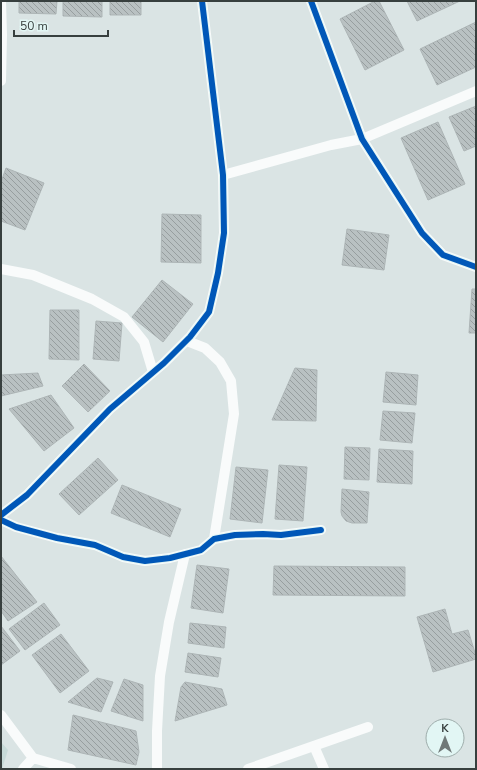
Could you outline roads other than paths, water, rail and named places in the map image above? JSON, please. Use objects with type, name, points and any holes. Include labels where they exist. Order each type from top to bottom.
[{"type":"street","points":[[1,1],[1,81]]},
{"type":"street","points":[[1,515],[28,495],[110,409],[187,341],[209,312],[218,273],[224,233],[223,174],[202,1]]},
{"type":"street","points":[[311,1],[362,139],[422,233],[443,255],[476,267]]},
{"type":"street","points":[[223,174],[331,145],[362,139],[476,91]]},
{"type":"street","points":[[1,269],[33,275],[92,299],[124,317],[144,342],[153,372]]},
{"type":"street","points":[[187,341],[205,348],[220,362],[231,380],[234,414],[214,539]]},
{"type":"street","points":[[1,520],[16,527],[56,538],[95,544],[123,558],[145,561],[170,558],[201,550],[214,539],[235,535],[282,535],[321,530]]},
{"type":"street","points":[[157,769],[157,731],[160,676],[169,622],[185,554]]},
{"type":"street","points":[[1,715],[33,758],[70,769]]},
{"type":"street","points":[[248,769],[368,727]]},
{"type":"street","points":[[314,746],[324,769]]},
{"type":"street","points":[[22,769],[33,758]]}]
